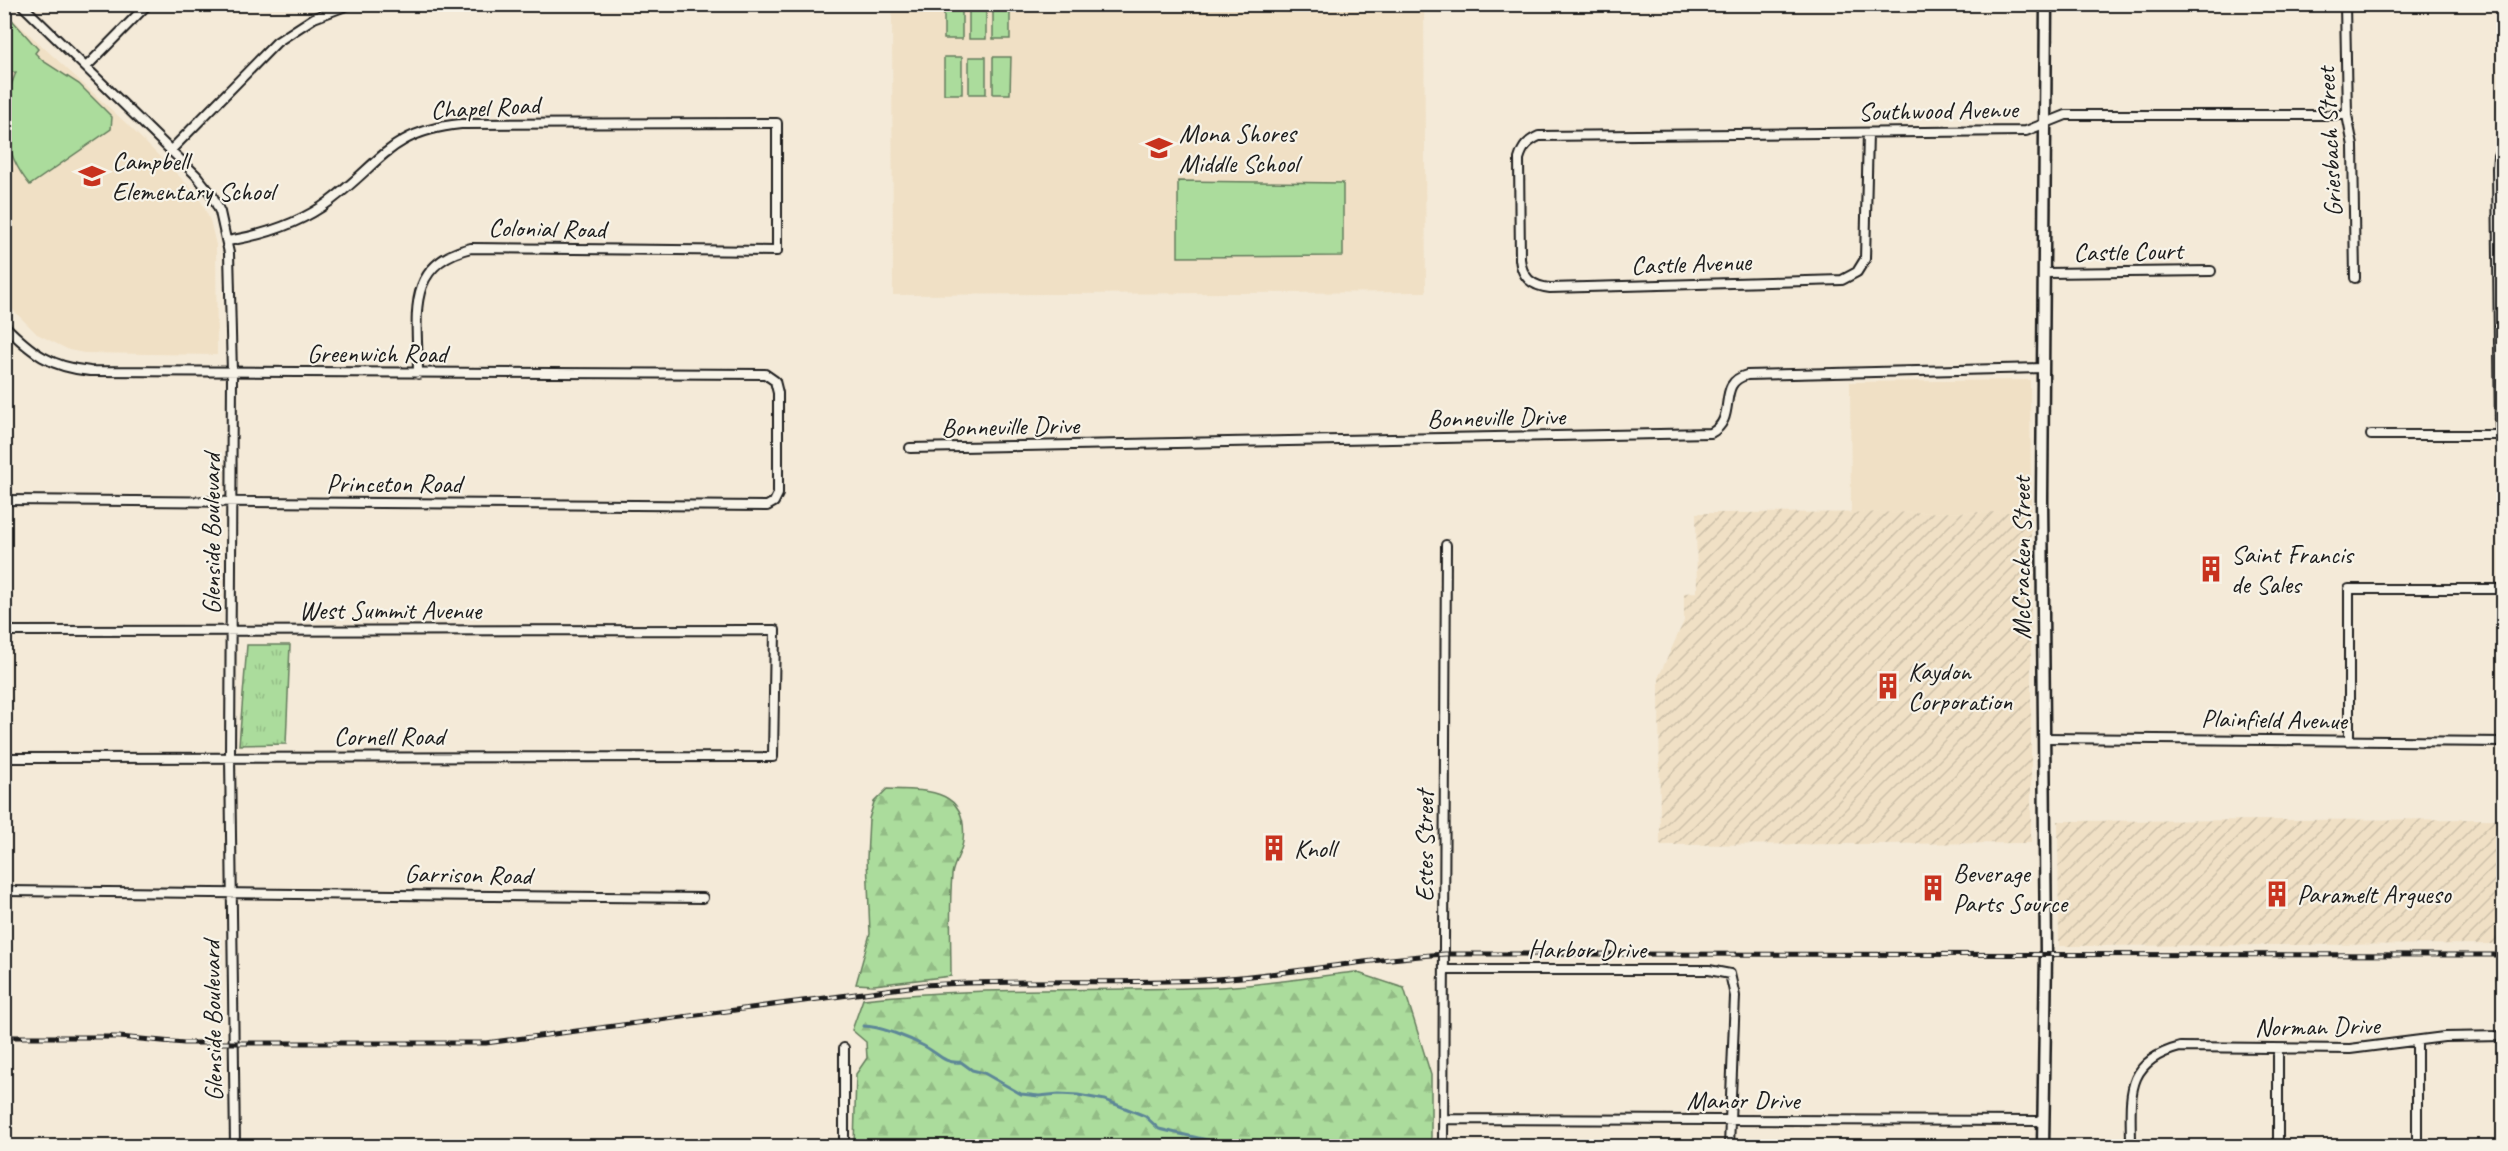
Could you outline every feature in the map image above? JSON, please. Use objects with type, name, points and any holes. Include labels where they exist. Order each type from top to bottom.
[{"type":"street","name":"Glenside Boulevard","points":[[21,4],[196,174],[212,195],[220,212],[228,241],[232,373],[230,757],[234,1146]]},
{"type":"street","points":[[86,67],[148,4]]},
{"type":"street","points":[[171,150],[277,42],[314,18],[351,4]]},
{"type":"street","name":"McCracken Street","points":[[2043,1146],[2046,954],[2043,368],[2046,4]]},
{"type":"street","name":"Griesbach Street","points":[[2345,4],[2347,115],[2353,146],[2355,278]]},
{"type":"street","name":"Southwood Avenue","points":[[1527,279],[1520,259],[1519,159],[1522,149],[1529,141],[1539,136],[2026,131],[2066,115],[2347,115]]},
{"type":"street","name":"Chapel Road","points":[[228,241],[277,228],[301,218],[329,202],[398,142],[439,126],[777,123],[777,251]]},
{"type":"street","name":"Castle Avenue","points":[[1527,279],[1536,285],[1550,288],[1842,280],[1857,272],[1865,259],[1868,133]]},
{"type":"street","points":[[2371,435],[2502,435],[2497,168],[2503,144]]},
{"type":"street","name":"Colonial Road","points":[[418,374],[418,297],[422,285],[434,266],[457,251],[471,248],[777,251]]},
{"type":"street","name":"Castle Court","points":[[2045,273],[2211,271]]},
{"type":"street","name":"Greenwich Road","points":[[4,325],[40,357],[72,369],[232,373],[765,374],[772,377],[778,386],[778,494]]},
{"type":"street","name":"Bonneville Drive","points":[[910,448],[1711,433],[1719,429],[1725,420],[1731,385],[1736,378],[1747,375],[2043,368]]},
{"type":"street","name":"Princeton Road","points":[[4,500],[760,506],[771,504],[778,494]]},
{"type":"street","name":"Estes Street","points":[[1443,1146],[1446,545]]},
{"type":"street","points":[[2349,741],[2349,589],[2504,589]]},
{"type":"street","name":"West Summit Avenue","points":[[4,631],[775,630],[773,757]]},
{"type":"street","name":"Plainfield Avenue","points":[[2044,738],[2504,742]]},
{"type":"street","name":"Cornell Road","points":[[4,758],[773,757]]},
{"type":"street","name":"Garrison Road","points":[[4,891],[703,898]]},
{"type":"street","name":"Harbor Drive","points":[[1445,970],[1709,970],[1730,974],[1735,996],[1729,1121]]},
{"type":"street","name":"Norman Drive","points":[[2131,1146],[2133,1089],[2139,1071],[2146,1061],[2159,1053],[2180,1047],[2350,1049],[2444,1037],[2504,1036]]},
{"type":"street","points":[[2417,1042],[2417,1146]]},
{"type":"street","points":[[844,1048],[844,1146]]},
{"type":"street","points":[[2278,1049],[2278,1146]]},
{"type":"street","name":"Manor Drive","points":[[1443,1119],[2043,1121]]},
{"type":"street","points":[[1729,1121],[1729,1146]]},
{"type":"shaded area","name":"Mona Shores Middle School","points":[[892,5],[1424,5],[1426,292],[893,295]]},
{"type":"shaded area","name":"Campbell Elementary School","points":[[4,11],[127,124],[189,186],[202,203],[210,220],[216,245],[217,355],[84,353],[69,350],[37,334],[5,302]]},
{"type":"shaded area","points":[[2030,380],[2031,512],[1851,513],[1850,382]]},
{"type":"shaded area","points":[[2031,512],[2031,843],[1660,845],[1659,676],[1684,621],[1684,593],[1697,592],[1696,513]]},
{"type":"shaded area","points":[[2503,819],[2503,944],[2059,946],[2058,821]]},
{"type":"green space","points":[[944,5],[962,5],[962,39],[944,39]]},
{"type":"green space","points":[[969,5],[986,5],[986,39],[969,39]]},
{"type":"green space","points":[[993,5],[1010,5],[1010,39],[993,39]]},
{"type":"green space","points":[[5,12],[38,49],[35,53],[43,61],[79,84],[112,117],[111,129],[30,185],[14,159],[6,131],[8,101],[16,72],[5,73]]},
{"type":"green space","points":[[944,57],[962,57],[962,94],[944,94]]},
{"type":"green space","points":[[969,57],[986,57],[986,94],[969,94]]},
{"type":"green space","points":[[993,57],[1011,57],[1010,94],[993,94]]},
{"type":"green space","points":[[1178,181],[1343,183],[1343,256],[1178,257]]},
{"type":"green space","points":[[247,645],[290,645],[286,744],[239,745]]},
{"type":"green space","points":[[887,789],[930,792],[952,802],[959,811],[963,824],[963,841],[952,875],[951,976],[874,985],[856,984],[870,934],[867,858],[869,819],[874,802]]},
{"type":"green space","points":[[1355,972],[1404,988],[1431,1075],[1431,1146],[854,1146],[856,1074],[867,1058],[866,1042],[852,1030],[863,999],[952,992],[1219,987]]},
{"type":"waterway","points":[[863,1026],[886,1030],[911,1040],[946,1060],[961,1062],[972,1070],[984,1073],[1021,1094],[1078,1095],[1105,1100],[1145,1116],[1159,1129],[1233,1146]]},
{"type":"railway","points":[[4,1037],[119,1037],[184,1043],[486,1043],[924,985],[1201,980],[1445,954],[2504,955]]},
{"type":"place","name":"Mona Shores Middle School","points":[[1159,148]]},
{"type":"place","name":"Campbell Elementary School","points":[[92,176]]},
{"type":"place","name":"Saint Francis de Sales","points":[[2211,569]]},
{"type":"place","name":"Kaydon Corporation","points":[[1888,686]]},
{"type":"place","name":"Knoll","points":[[1274,848]]},
{"type":"place","name":"Beverage Parts Source","points":[[1933,888]]},
{"type":"place","name":"Paramelt Argueso","points":[[2277,894]]}]
